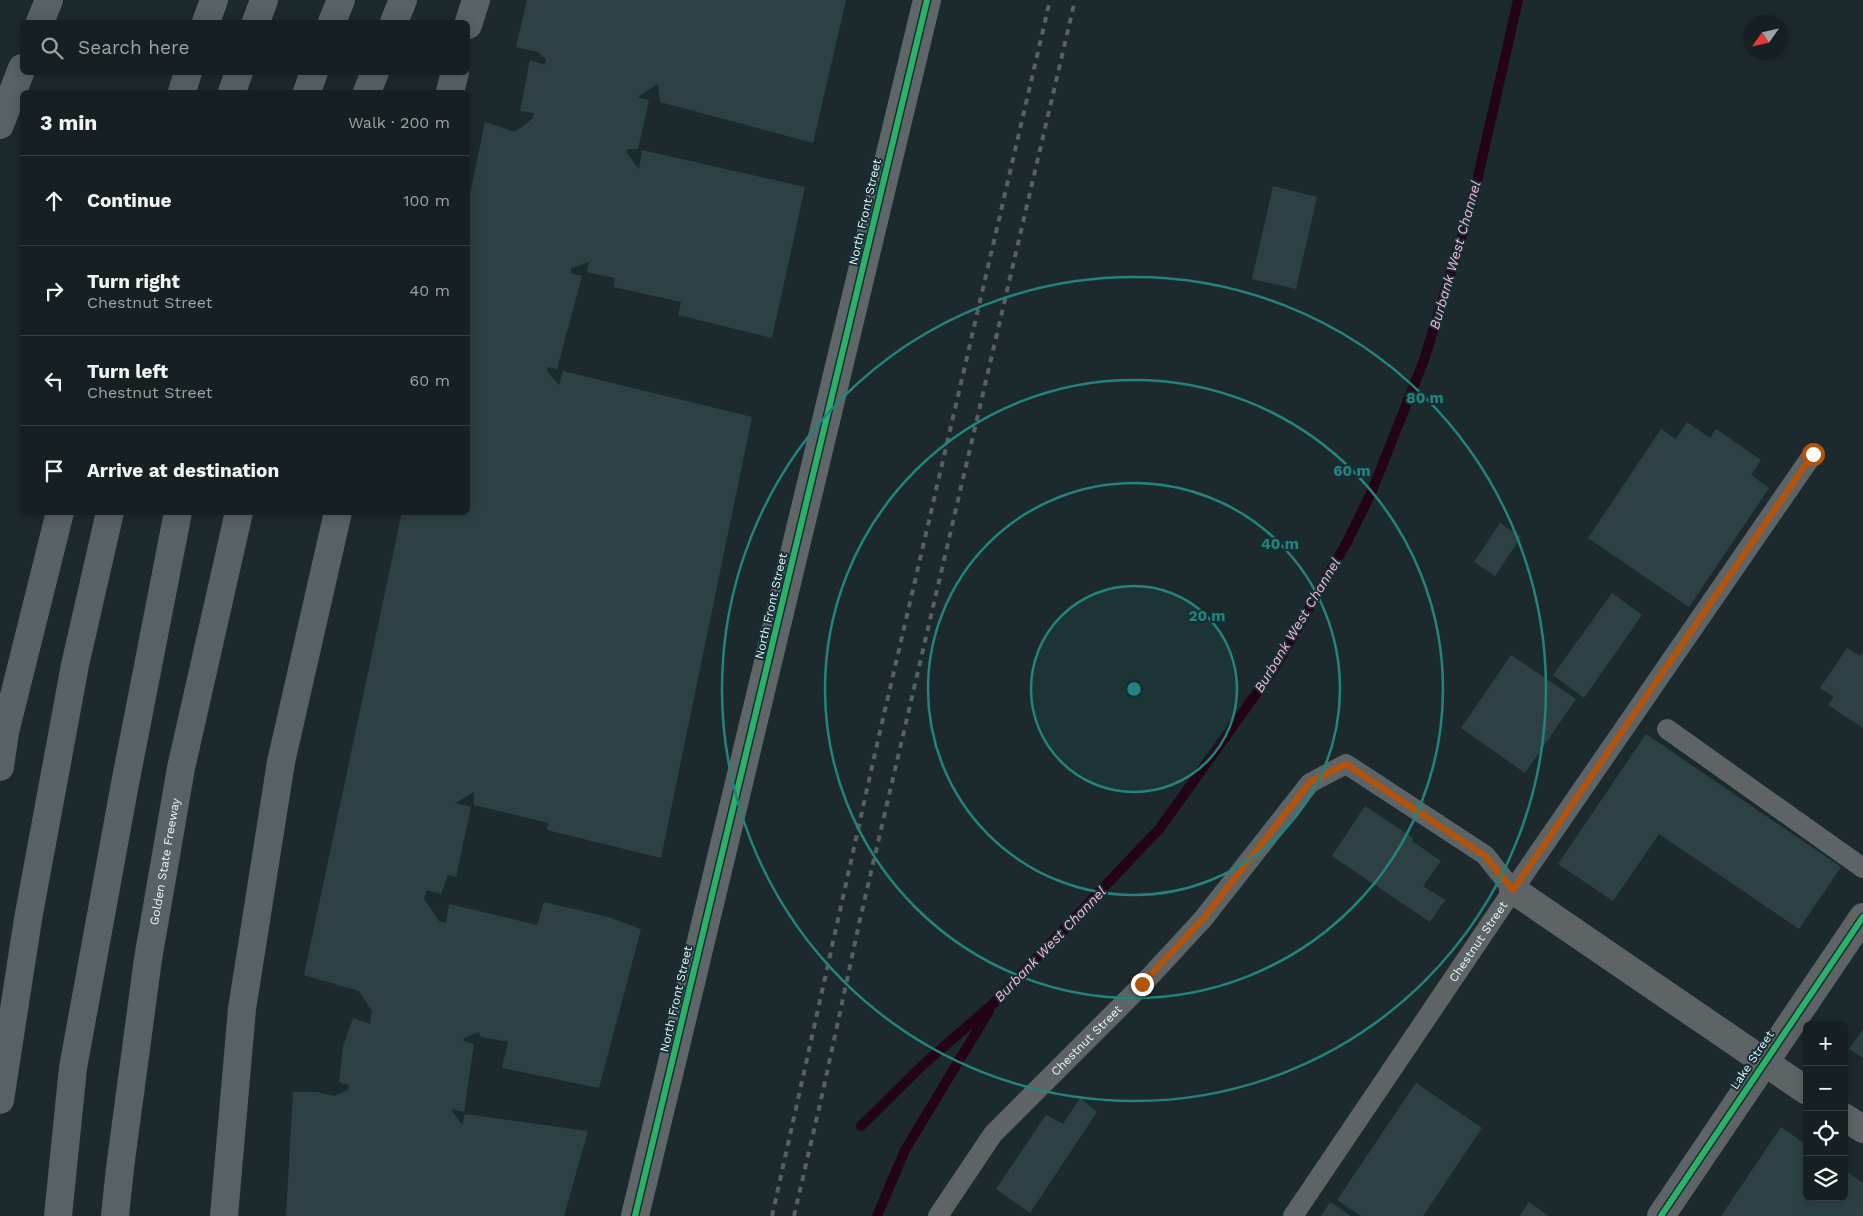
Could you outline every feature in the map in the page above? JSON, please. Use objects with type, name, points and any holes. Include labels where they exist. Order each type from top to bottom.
[{"type":"highway","points":[[41,20],[49,0]]},
{"type":"highway","points":[[207,20],[214,0]]},
{"type":"highway","points":[[257,20],[264,0]]},
{"type":"highway","points":[[333,20],[341,0]]},
{"type":"highway","points":[[395,20],[403,0]]},
{"type":"highway","points":[[470,20],[476,0]]},
{"type":"highway","points":[[0,125],[20,73]]},
{"type":"highway","points":[[183,90],[187,75]]},
{"type":"highway","points":[[233,90],[238,75]]},
{"type":"highway","points":[[307,90],[313,75]]},
{"type":"highway","points":[[368,90],[374,75]]},
{"type":"highway","points":[[450,90],[454,75]]},
{"type":"highway","points":[[0,767],[5,732],[59,515]]},
{"type":"highway","points":[[0,1100],[28,919],[74,674],[109,515]]},
{"type":"highway","points":[[58,1216],[73,1068],[124,789],[177,515]]},
{"type":"highway","name":"Golden State Freeway","points":[[115,1216],[148,959],[181,768],[238,515]]},
{"type":"highway","points":[[224,1216],[242,1009],[281,762],[337,515]]},
{"type":"main road","name":"North Front Street","points":[[635,1216],[927,0]]},
{"type":"street","name":"Chestnut Street","points":[[1513,890],[1803,1088]]},
{"type":"street","name":"Lake Street","points":[[1661,1216],[1863,917]]},
{"type":"street","points":[[1848,1120],[1863,1129]]},
{"type":"lane","points":[[1513,890],[1813,454]]},
{"type":"lane","points":[[1667,729],[1863,868]]},
{"type":"lane","name":"Chestnut Street","points":[[938,1216],[993,1134],[1203,919],[1310,782],[1346,764],[1485,856],[1513,890],[1293,1216]]},
{"type":"building","points":[[527,0],[846,0],[813,143],[660,102],[658,84],[638,97],[649,100],[638,149],[628,149],[626,152],[639,169],[642,150],[805,187],[772,338],[678,315],[681,302],[614,287],[615,278],[587,272],[589,262],[571,268],[571,273],[582,276],[557,369],[548,367],[547,371],[559,385],[563,371],[752,417],[661,858],[547,830],[548,823],[474,805],[474,792],[455,803],[471,807],[456,877],[448,875],[441,894],[427,890],[424,899],[439,921],[446,923],[449,904],[537,925],[544,902],[608,917],[641,929],[599,1088],[502,1068],[508,1042],[481,1037],[479,1032],[464,1038],[463,1041],[474,1044],[464,1112],[451,1109],[462,1125],[465,1114],[588,1131],[564,1216],[286,1216],[293,1092],[317,1092],[334,1096],[348,1090],[349,1085],[339,1082],[343,1047],[353,1018],[370,1024],[372,1011],[359,991],[304,975],[401,515],[470,515],[470,194],[485,122],[515,132],[532,119],[534,113],[520,111],[530,60],[545,65],[546,60],[538,52],[516,47]]},
{"type":"building","points":[[1273,186],[1317,197],[1296,289],[1252,279]]},
{"type":"building","points":[[1687,422],[1710,438],[1716,429],[1761,460],[1751,475],[1769,488],[1689,607],[1588,538],[1661,429],[1676,439]]},
{"type":"building","points":[[1500,523],[1521,537],[1495,576],[1474,562]]},
{"type":"building","points":[[1612,593],[1642,615],[1584,698],[1553,675]]},
{"type":"building","points":[[1847,648],[1860,656],[1863,653],[1863,728],[1828,705],[1834,697],[1820,688]]},
{"type":"building","points":[[1511,655],[1576,699],[1525,773],[1461,728]]},
{"type":"building","points":[[1646,734],[1841,867],[1799,929],[1659,834],[1613,901],[1558,864]]},
{"type":"building","points":[[1365,806],[1413,838],[1412,841],[1441,861],[1423,886],[1445,900],[1430,922],[1332,856]]},
{"type":"building","points":[[1863,1029],[1863,1058],[1849,1049]]},
{"type":"building","points":[[1416,1083],[1482,1128],[1423,1216],[1361,1216],[1337,1200]]},
{"type":"building","points":[[1080,1098],[1097,1112],[1030,1213],[996,1189],[1046,1115],[1063,1124]]},
{"type":"building","points":[[1781,1127],[1803,1142],[1803,1201],[1848,1201],[1848,1173],[1863,1183],[1863,1216],[1721,1216]]},
{"type":"building","points":[[1330,1202],[1351,1216],[1321,1216]]},
{"type":"building","points":[[1529,1202],[1549,1216],[1520,1216]]},
{"type":"waterway","name":"Burbank West Channel","points":[[861,1126],[925,1063],[994,1003],[1160,828],[1274,669],[1347,542],[1372,491],[1424,360],[1472,203],[1518,0]]},
{"type":"waterway","points":[[877,1216],[905,1150],[989,1011]]},
{"type":"railway","points":[[772,1216],[878,740],[1050,0]]},
{"type":"railway","points":[[794,1216],[861,915],[1075,0]]},
{"type":"cycle path","points":[[635,1216],[927,0]]},
{"type":"cycle path","points":[[1661,1216],[1863,917]]},
{"type":"route","points":[[1142,984],[1203,919],[1310,782],[1346,764],[1485,856],[1513,890],[1813,454]]}]
